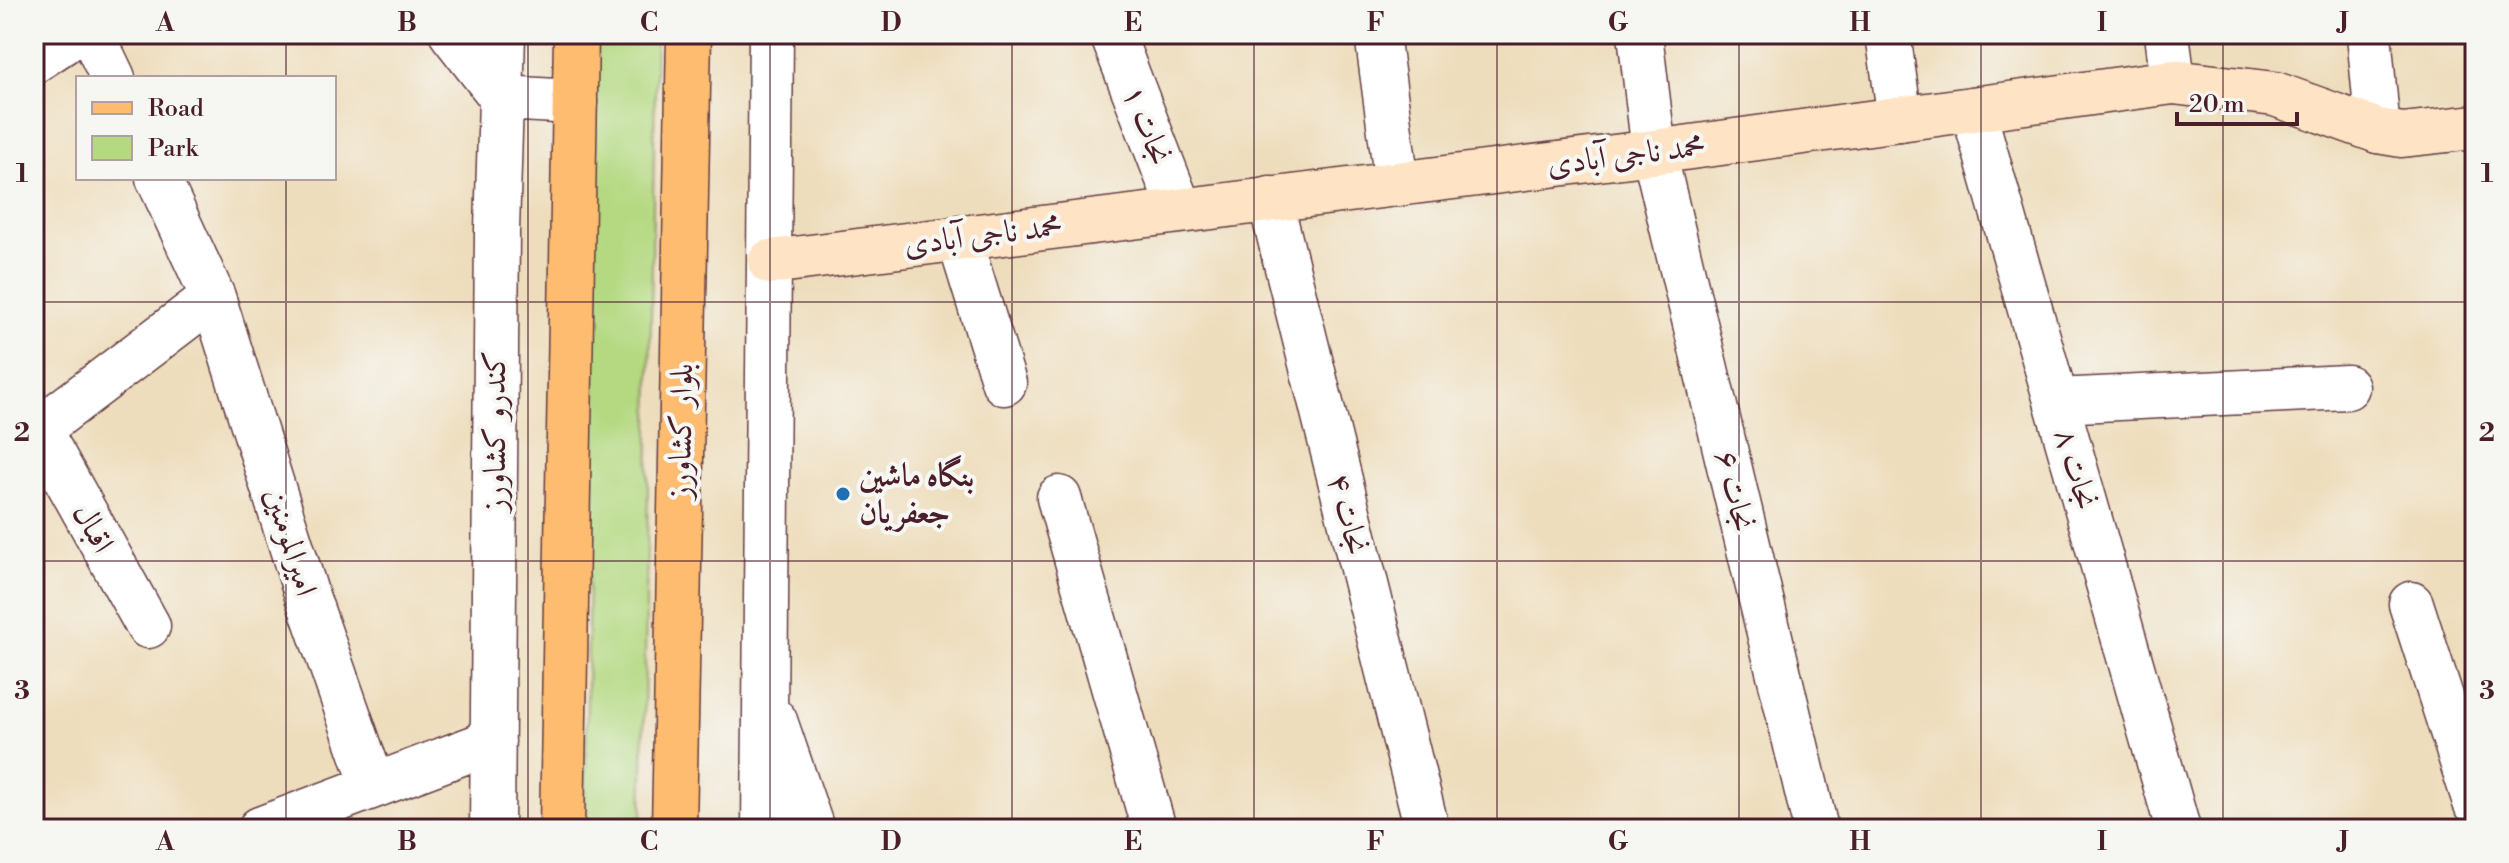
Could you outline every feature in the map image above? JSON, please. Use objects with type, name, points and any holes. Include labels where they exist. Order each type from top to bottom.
[{"type":"main road","points":[[562,829],[576,34]]},
{"type":"main road","name":"بلوار کشاورز","points":[[674,829],[689,34]]},
{"type":"street","points":[[34,61],[75,34]]},
{"type":"street","points":[[92,34],[112,76]]},
{"type":"street","points":[[452,34],[502,98],[575,102]]},
{"type":"street","name":"کندرو کشاورز","points":[[492,829],[497,230],[503,34]]},
{"type":"street","points":[[764,829],[771,34]]},
{"type":"street","points":[[1377,34],[1397,184]]},
{"type":"street","name":"نجات ۶","points":[[1640,34],[1654,152],[1816,829]]},
{"type":"street","points":[[1888,34],[1900,119]]},
{"type":"street","points":[[2167,34],[2173,82]]},
{"type":"street","points":[[2369,34],[2378,131]]},
{"type":"street","name":"نجات ۱","points":[[1114,39],[1180,210]]},
{"type":"street","name":"محمد ناجی آبادی","points":[[770,262],[1654,152],[2173,82],[2275,94],[2378,131],[2402,135],[2475,127]]},
{"type":"street","name":"نجات ۸","points":[[1973,109],[2178,829]]},
{"type":"street","name":"امیرالمومنین","points":[[159,180],[213,297],[307,596],[373,785]]},
{"type":"street","name":"نجات ۴","points":[[1270,199],[1427,829]]},
{"type":"street","points":[[959,238],[1004,383]]},
{"type":"street","points":[[36,431],[213,297]]},
{"type":"street","points":[[2056,401],[2347,387]]},
{"type":"street","name":"اقبال","points":[[36,431],[148,626]]},
{"type":"street","points":[[1059,498],[1154,829]]},
{"type":"street","points":[[2411,604],[2475,802]]},
{"type":"street","points":[[765,692],[812,829]]},
{"type":"street","points":[[260,829],[493,741]]},
{"type":"green space","points":[[597,34],[656,34],[642,829],[585,829]]},
{"type":"place","name":"بنگاه ماشین جعفریان","points":[[843,494]]}]
